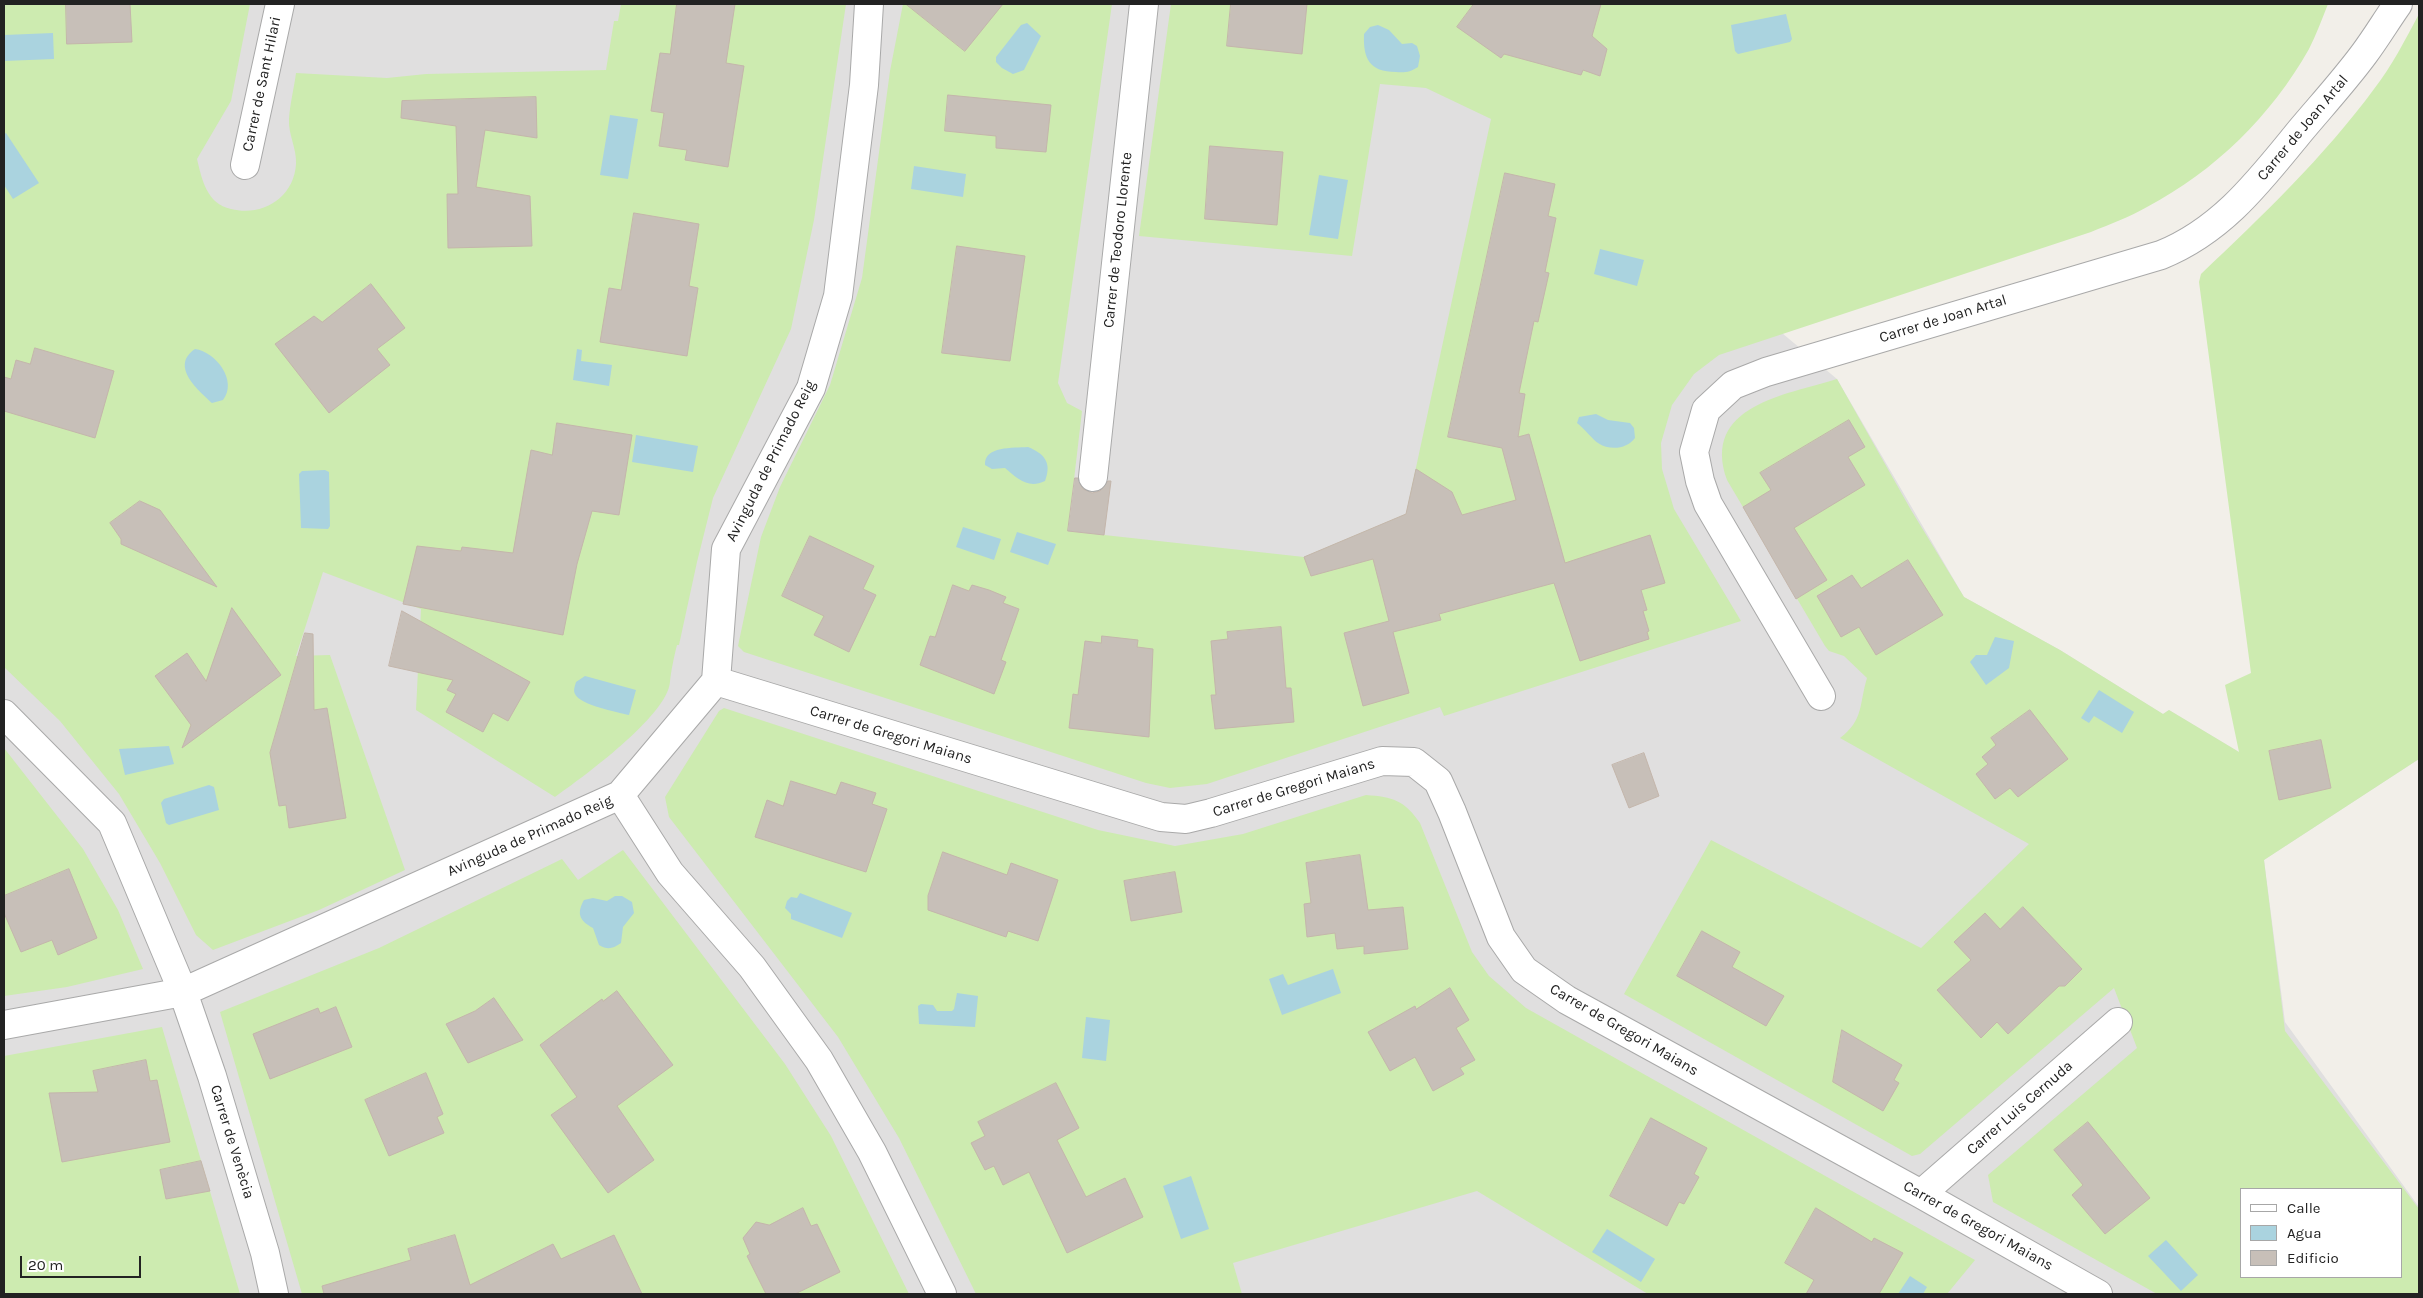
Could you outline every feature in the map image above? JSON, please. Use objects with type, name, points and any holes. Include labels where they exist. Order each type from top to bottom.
[{"type":"street","name":"Carrer de Sant Hilari","points":[[245,164],[280,4]]},
{"type":"street","name":"Avinguda de Primado Reig","points":[[4,1025],[183,992],[620,795],[716,681],[726,549],[811,388],[838,296],[864,85],[869,4]]},
{"type":"street","name":"Carrer de Teodoro Llorente","points":[[1094,477],[1144,4]]},
{"type":"street","name":"Carrer de Joan Artal","points":[[1820,696],[1708,504],[1700,481],[1694,452],[1706,410],[1733,385],[1766,372],[2161,255],[2185,246],[2229,212],[2256,185],[2364,54],[2398,4]]},
{"type":"street","name":"Carrer de Gregori Maians","points":[[716,681],[1161,817],[1186,819],[1211,813],[1382,760],[1414,762],[1438,781],[1501,937],[1524,970],[1566,1000],[1921,1194],[2098,1294]]},
{"type":"street","name":"Carrer de Venècia","points":[[4,714],[112,823],[183,992],[215,1086],[265,1253],[274,1294]]},
{"type":"street","points":[[620,795],[670,873],[752,967],[819,1060],[872,1152],[942,1294]]},
{"type":"street","name":"Carrer Luis Cernuda","points":[[1921,1194],[2118,1022]]},
{"type":"shaded area","points":[[4,4],[1808,4],[1636,211],[1837,379],[1964,597],[2060,650],[2163,714],[2169,710],[2239,752],[2419,759],[2264,860],[2285,1022],[2419,1207],[2419,1294],[4,1294]]},
{"type":"green space","points":[[4,4],[250,4],[231,101],[197,159],[201,175],[211,197],[223,206],[243,211],[265,207],[274,202],[283,195],[294,176],[296,158],[289,119],[296,73],[387,78],[426,74],[606,70],[614,21],[618,21],[621,4],[846,4],[814,220],[791,329],[713,498],[679,645],[677,645],[670,682],[665,696],[655,711],[622,745],[555,797],[416,710],[421,609],[323,572],[296,656],[330,655],[405,870],[319,910],[213,950],[196,935],[160,863],[119,794],[60,721],[4,667]]},
{"type":"green space","points":[[903,4],[1112,4],[1058,383],[1067,403],[1082,411],[1068,531],[1304,557],[1406,514],[1491,119],[1426,88],[1380,84],[1352,256],[1139,236],[1171,4],[2328,4],[2317,33],[2294,74],[2259,119],[2218,159],[2172,193],[2134,214],[2091,232],[1719,355],[1694,374],[1672,405],[1661,443],[1662,469],[1674,509],[1741,621],[1444,716],[1440,707],[1207,784],[1170,788],[1146,783],[744,652],[738,646],[761,537],[780,487],[830,385],[862,278],[890,71]]},
{"type":"green space","points":[[2419,14],[2419,759],[2264,860],[2285,1031],[2419,1209],[2419,1294],[2157,1294],[1993,1202],[1988,1175],[2137,1048],[2114,988],[1920,1154],[1912,1156],[1624,994],[1711,840],[1921,948],[2029,844],[1840,738],[1848,731],[1857,718],[1867,678],[1844,656],[1829,651],[1825,646],[1727,480],[1722,455],[1726,435],[1737,420],[1753,408],[1772,398],[1837,379],[1911,510],[1964,597],[2060,650],[2163,714],[2169,710],[2239,752],[2225,685],[2251,673],[2199,282],[2201,274],[2292,185],[2355,114],[2398,53]]},
{"type":"green space","points":[[724,708],[1098,830],[1175,846],[1243,834],[1366,795],[1397,801],[1409,809],[1420,823],[1472,952],[1489,976],[1526,1008],[1975,1260],[1947,1294],[1648,1294],[1477,1191],[1233,1263],[1242,1294],[976,1294],[899,1138],[838,1037],[669,817],[665,797],[719,711]]},
{"type":"green space","points":[[4,748],[83,849],[118,910],[143,969],[67,987],[4,996]]},
{"type":"green space","points":[[623,850],[785,1064],[831,1136],[909,1294],[302,1294],[220,1012],[379,948],[562,859],[578,880]]},
{"type":"green space","points":[[162,1027],[240,1294],[4,1294],[4,1056]]},
{"type":"water","points":[[1786,14],[1792,39],[1790,42],[1738,54],[1735,51],[1731,25]]},
{"type":"water","points":[[1027,23],[1041,36],[1024,70],[1013,74],[996,62],[996,57],[1021,25]]},
{"type":"water","points":[[1378,25],[1389,30],[1402,44],[1412,43],[1417,46],[1420,56],[1418,67],[1405,72],[1387,71],[1379,69],[1370,62],[1365,50],[1364,34],[1370,27]]},
{"type":"water","points":[[53,33],[54,59],[4,61],[4,35]]},
{"type":"water","points":[[610,115],[638,119],[628,179],[600,175]]},
{"type":"water","points":[[6,133],[39,183],[13,199],[4,185],[4,134]]},
{"type":"water","points":[[914,166],[966,174],[963,197],[911,189]]},
{"type":"water","points":[[1319,175],[1348,180],[1338,239],[1309,235]]},
{"type":"water","points":[[1600,249],[1644,260],[1637,286],[1594,274]]},
{"type":"water","points":[[195,349],[203,351],[223,368],[228,384],[223,400],[212,403],[188,377],[185,363],[188,356]]},
{"type":"water","points":[[577,349],[582,350],[581,361],[612,365],[609,386],[573,380]]},
{"type":"water","points":[[1596,414],[1608,420],[1630,423],[1634,428],[1635,438],[1628,445],[1618,448],[1603,446],[1598,443],[1577,423],[1579,417]]},
{"type":"water","points":[[636,435],[698,446],[693,472],[632,462]]},
{"type":"water","points":[[1028,447],[1039,453],[1046,460],[1048,469],[1045,481],[1033,484],[1024,482],[1005,468],[992,469],[985,465],[989,454],[994,451]]},
{"type":"water","points":[[325,470],[329,472],[330,526],[328,529],[301,528],[299,474],[302,471]]},
{"type":"water","points":[[963,527],[1001,539],[994,560],[956,547]]},
{"type":"water","points":[[1017,532],[1056,544],[1048,565],[1010,552]]},
{"type":"water","points":[[1995,637],[2014,641],[2009,668],[1986,685],[1970,662],[1976,655],[1987,655]]},
{"type":"water","points":[[585,676],[636,690],[629,715],[599,708],[578,698],[574,688],[576,682]]},
{"type":"water","points":[[2099,690],[2134,712],[2122,733],[2094,716],[2089,723],[2081,718]]},
{"type":"water","points":[[169,746],[174,764],[125,775],[119,749]]},
{"type":"water","points":[[209,785],[214,787],[219,810],[169,825],[166,823],[161,803],[164,799]]},
{"type":"water","points":[[800,893],[852,913],[842,938],[791,919],[791,914],[785,908],[787,901],[791,897],[797,898]]},
{"type":"water","points":[[615,896],[622,896],[632,902],[634,913],[623,927],[621,943],[612,948],[605,948],[599,945],[593,928],[582,920],[580,909],[584,900],[593,898],[607,901]]},
{"type":"water","points":[[1333,969],[1341,993],[1282,1015],[1269,979],[1283,974],[1288,985]]},
{"type":"water","points":[[957,993],[978,996],[975,1027],[919,1024],[918,1006],[921,1004],[933,1005],[937,1011],[952,1011]]},
{"type":"water","points":[[1086,1017],[1110,1020],[1106,1061],[1082,1058]]},
{"type":"water","points":[[1191,1176],[1209,1229],[1181,1239],[1163,1186]]},
{"type":"water","points":[[1607,1229],[1655,1259],[1641,1282],[1592,1252]]},
{"type":"water","points":[[2166,1240],[2198,1275],[2181,1291],[2148,1256]]},
{"type":"water","points":[[1910,1276],[1927,1287],[1923,1294],[1898,1294]]},
{"type":"building","points":[[66,4],[130,4],[132,42],[67,44]]},
{"type":"building","points":[[677,4],[735,4],[726,63],[744,66],[728,167],[685,160],[687,150],[659,146],[664,113],[651,111],[660,53],[670,54]]},
{"type":"building","points":[[906,4],[1003,4],[965,51]]},
{"type":"building","points":[[1231,4],[1307,4],[1302,54],[1227,46]]},
{"type":"building","points":[[1474,4],[1601,4],[1592,36],[1607,49],[1600,76],[1583,70],[1581,75],[1504,54],[1501,58],[1457,27]]},
{"type":"building","points":[[948,95],[1051,105],[1046,152],[996,148],[996,136],[945,131]]},
{"type":"building","points":[[536,97],[537,138],[485,130],[476,187],[530,196],[532,246],[448,248],[447,194],[458,194],[456,126],[401,118],[402,101]]},
{"type":"building","points":[[1210,146],[1283,152],[1277,225],[1205,219]]},
{"type":"building","points":[[1505,173],[1555,184],[1548,216],[1556,218],[1545,272],[1549,273],[1538,322],[1534,321],[1519,393],[1525,394],[1518,437],[1529,434],[1565,563],[1650,535],[1665,583],[1641,590],[1647,610],[1643,611],[1649,631],[1647,632],[1649,639],[1580,661],[1554,583],[1439,614],[1441,620],[1393,632],[1409,693],[1363,706],[1344,633],[1389,621],[1373,559],[1311,576],[1304,557],[1406,514],[1416,469],[1452,492],[1462,515],[1516,500],[1502,448],[1448,437]]},
{"type":"building","points":[[634,213],[699,224],[689,286],[698,288],[687,356],[600,342],[609,288],[621,290]]},
{"type":"building","points":[[957,246],[1025,256],[1010,361],[942,353]]},
{"type":"building","points":[[371,284],[405,328],[377,349],[390,365],[329,413],[275,344],[314,316],[322,322]]},
{"type":"building","points":[[35,348],[114,371],[95,438],[4,411],[4,377],[11,379],[16,360],[30,364]]},
{"type":"building","points":[[1849,420],[1865,447],[1848,457],[1865,485],[1794,528],[1827,580],[1796,599],[1743,507],[1771,490],[1760,473]]},
{"type":"building","points":[[557,423],[632,435],[619,515],[592,511],[577,564],[563,635],[403,604],[417,546],[461,551],[462,547],[513,553],[531,450],[552,455]]},
{"type":"building","points":[[1075,478],[1078,478],[1083,489],[1092,493],[1100,491],[1108,481],[1111,481],[1104,535],[1068,531]]},
{"type":"building","points":[[140,501],[160,510],[217,587],[121,544],[121,539],[110,523]]},
{"type":"building","points":[[810,536],[874,566],[863,589],[876,595],[849,652],[814,635],[824,616],[782,596]]},
{"type":"building","points":[[1908,560],[1943,615],[1876,655],[1859,627],[1841,637],[1817,596],[1852,575],[1861,588]]},
{"type":"building","points":[[953,585],[969,591],[972,585],[989,590],[1006,597],[1003,603],[1019,609],[1001,660],[1006,662],[994,694],[920,665],[930,636],[935,637]]},
{"type":"building","points":[[232,608],[281,675],[182,748],[191,725],[155,676],[187,653],[206,681]]},
{"type":"building","points":[[402,611],[530,682],[508,721],[493,713],[483,732],[446,712],[456,694],[447,690],[453,680],[389,666]]},
{"type":"building","points":[[1281,627],[1286,688],[1291,688],[1294,722],[1215,729],[1211,695],[1216,695],[1211,641],[1228,639],[1227,632]]},
{"type":"building","points":[[305,633],[313,634],[314,710],[327,708],[346,818],[289,828],[286,805],[279,806],[270,753]]},
{"type":"building","points":[[1102,636],[1138,640],[1137,647],[1153,649],[1149,737],[1069,728],[1073,694],[1078,695],[1085,641],[1101,643]]},
{"type":"building","points":[[2030,710],[2068,759],[2018,797],[2010,788],[1995,799],[1976,774],[1988,764],[1982,757],[1996,745],[1991,738]]},
{"type":"building","points":[[2321,740],[2331,788],[2279,800],[2269,751]]},
{"type":"building","points":[[1644,753],[1659,796],[1629,808],[1612,765]]},
{"type":"building","points":[[791,781],[836,795],[841,782],[876,793],[872,804],[887,809],[866,872],[755,837],[767,800],[783,806]]},
{"type":"building","points":[[943,852],[1007,875],[1011,863],[1058,880],[1038,941],[1008,931],[1006,937],[928,910],[928,896]]},
{"type":"building","points":[[1360,855],[1368,910],[1403,907],[1408,949],[1364,954],[1364,946],[1337,949],[1335,933],[1307,937],[1304,904],[1311,903],[1306,863]]},
{"type":"building","points":[[69,869],[97,938],[58,955],[52,940],[21,952],[4,913],[4,896]]},
{"type":"building","points":[[1175,872],[1182,912],[1131,921],[1124,881]]},
{"type":"building","points":[[2023,907],[2082,969],[2065,986],[2059,986],[2008,1034],[1997,1022],[1981,1038],[1937,990],[1971,960],[1954,942],[1985,913],[2000,929]]},
{"type":"building","points":[[1702,931],[1740,952],[1732,967],[1784,996],[1766,1026],[1677,976]]},
{"type":"building","points":[[1450,988],[1469,1020],[1456,1028],[1475,1060],[1460,1068],[1464,1074],[1433,1091],[1415,1057],[1390,1071],[1368,1032],[1415,1006],[1416,1009]]},
{"type":"building","points":[[617,991],[673,1065],[617,1106],[654,1160],[608,1193],[551,1115],[577,1097],[540,1045],[602,999],[603,1001]]},
{"type":"building","points":[[494,998],[523,1040],[468,1063],[446,1024],[475,1011]]},
{"type":"building","points":[[336,1007],[352,1047],[270,1079],[253,1034],[318,1008],[320,1013]]},
{"type":"building","points":[[1842,1030],[1902,1065],[1894,1080],[1899,1083],[1883,1111],[1833,1082]]},
{"type":"building","points":[[146,1060],[150,1081],[157,1080],[170,1142],[62,1162],[49,1093],[98,1092],[93,1071]]},
{"type":"building","points":[[426,1073],[443,1114],[437,1117],[444,1133],[389,1156],[365,1100]]},
{"type":"building","points":[[1056,1083],[1079,1128],[1057,1140],[1086,1197],[1125,1178],[1143,1217],[1067,1253],[1029,1172],[1003,1185],[994,1166],[985,1170],[971,1143],[985,1136],[978,1122]]},
{"type":"building","points":[[1651,1118],[1707,1148],[1694,1174],[1699,1177],[1684,1204],[1679,1202],[1667,1226],[1610,1196]]},
{"type":"building","points":[[2088,1122],[2150,1198],[2105,1234],[2072,1195],[2083,1185],[2054,1150]]},
{"type":"building","points":[[201,1161],[210,1191],[166,1199],[160,1170]]},
{"type":"building","points":[[803,1208],[811,1226],[817,1224],[840,1272],[795,1294],[766,1294],[747,1256],[750,1254],[743,1238],[756,1222],[769,1225]]},
{"type":"building","points":[[1816,1208],[1872,1242],[1874,1238],[1903,1253],[1879,1294],[1806,1294],[1814,1280],[1785,1263]]},
{"type":"building","points":[[455,1235],[470,1285],[553,1244],[561,1259],[614,1235],[642,1294],[324,1294],[322,1286],[411,1260],[408,1249]]}]
